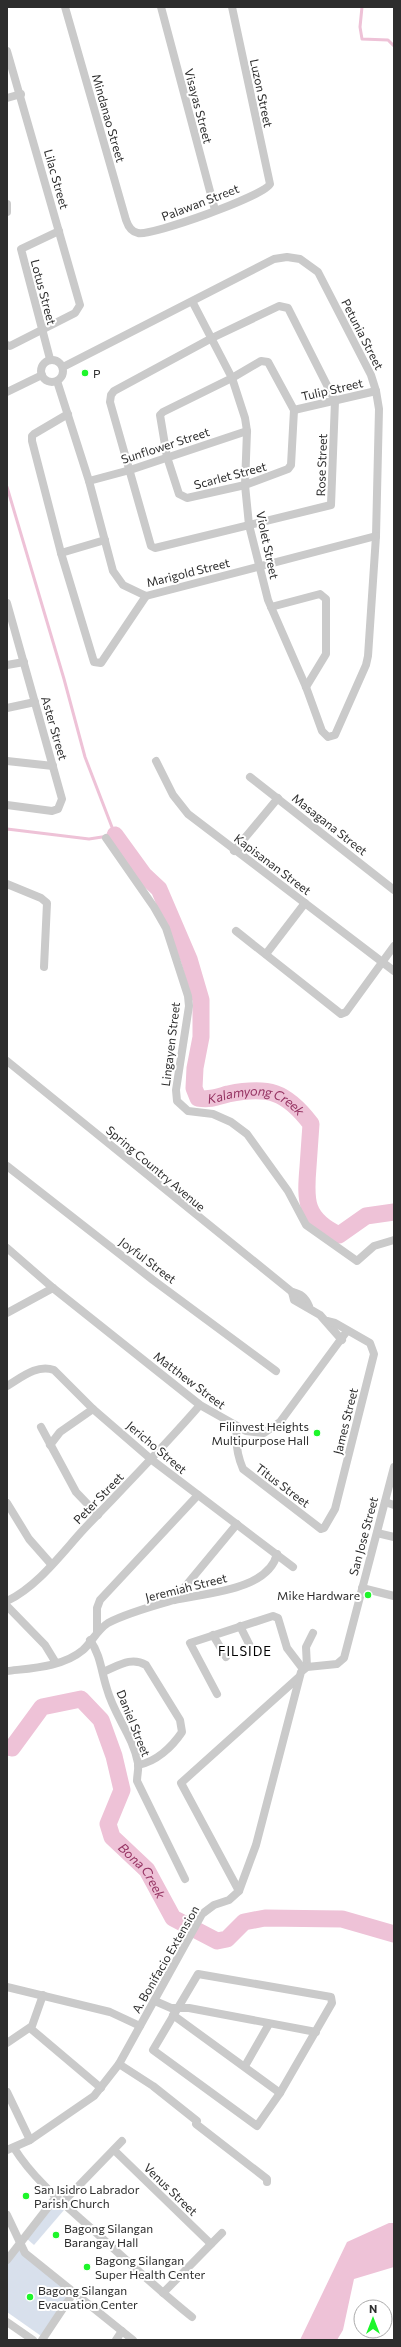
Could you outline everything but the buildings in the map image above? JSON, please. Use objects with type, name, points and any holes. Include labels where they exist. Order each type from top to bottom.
[{"type":"street","name":"Mindanao Street","points":[[65,7],[126,220],[129,228],[135,233]]},
{"type":"street","name":"Visayas Street","points":[[161,7],[215,210]]},
{"type":"street","name":"Luzon Street","points":[[232,7],[270,184]]},
{"type":"street","name":"Lilac Street","points":[[7,51],[21,94],[80,305],[75,313],[42,329]]},
{"type":"street","points":[[7,98],[21,94]]},
{"type":"street","name":"Palawan Street","points":[[135,233],[152,233],[244,200],[265,189],[270,184]]},
{"type":"street","points":[[7,204],[7,212]]},
{"type":"street","name":"Lotus Street","points":[[50,359],[21,248],[59,231]]},
{"type":"street","name":"Petunia Street","points":[[63,367],[274,259],[287,257],[300,259],[318,272],[371,374],[379,409],[376,536],[367,660],[335,735]]},
{"type":"street","name":"Violet Street","points":[[192,301],[232,378],[247,431],[245,484],[249,525],[259,567],[271,607],[306,687],[322,731],[328,737],[335,735]]},
{"type":"street","name":"Rose Street","points":[[279,306],[288,308],[335,401],[331,505],[155,548],[151,546],[110,402],[111,395],[114,391],[212,338],[279,306]]},
{"type":"street","points":[[8,345],[42,329]]},
{"type":"street","points":[[50,359],[58,360],[63,367],[62,377],[57,381],[46,381],[42,375],[43,364],[50,359]]},
{"type":"street","name":"Scarlet Street","points":[[261,361],[268,362],[294,410],[291,465],[288,469],[245,484],[187,498],[182,497],[179,494],[159,419],[163,412],[232,378],[261,361]]},
{"type":"street","points":[[7,392],[42,375]]},
{"type":"street","name":"Marigold Street","points":[[57,381],[89,481],[117,579],[123,584],[146,596],[376,536]]},
{"type":"street","name":"Tulip Street","points":[[294,410],[376,391]]},
{"type":"street","points":[[68,414],[32,436],[61,553],[94,662],[100,663],[146,596]]},
{"type":"street","name":"Sunflower Street","points":[[89,481],[130,470],[247,431]]},
{"type":"street","points":[[61,553],[105,540]]},
{"type":"street","points":[[271,607],[320,594],[326,598],[326,654],[306,687]]},
{"type":"street","name":"Aster Street","points":[[7,603],[10,621],[24,662],[62,799],[58,808],[52,811],[7,805]]},
{"type":"street","points":[[7,665],[24,662]]},
{"type":"street","points":[[7,708],[35,702]]},
{"type":"street","points":[[7,761],[53,766]]},
{"type":"street","name":"Kapisanan Street","points":[[156,761],[173,794],[188,814],[234,851],[394,971]]},
{"type":"street","name":"Masagana Street","points":[[250,777],[394,890]]},
{"type":"street","points":[[234,851],[278,798]]},
{"type":"street","name":"Lingayen Street","points":[[106,838],[154,906],[166,928],[188,996],[189,1006],[176,1090],[177,1100],[188,1111],[213,1114],[231,1122],[247,1134],[288,1191],[306,1225],[341,1251],[357,1261],[374,1246],[394,1241]]},
{"type":"street","points":[[7,884],[41,898],[47,903],[44,967]]},
{"type":"street","points":[[266,954],[305,903]]},
{"type":"street","points":[[236,931],[344,1014],[394,946]]},
{"type":"street","name":"Spring Country Avenue","points":[[7,1061],[292,1292],[294,1300],[301,1305],[309,1306],[327,1321],[335,1323],[347,1331]]},
{"type":"street","name":"Joyful Street","points":[[7,1166],[153,1280],[276,1371]]},
{"type":"street","name":"Matthew Street","points":[[7,1248],[52,1288],[200,1404],[246,1432],[264,1433],[280,1422],[342,1340],[347,1331]]},
{"type":"street","points":[[7,1313],[52,1288]]},
{"type":"street","name":"Spring Country Avenue","points":[[327,1321],[330,1328],[342,1340]]},
{"type":"street","name":"James Street","points":[[324,1528],[335,1509],[374,1354],[370,1343],[347,1331]]},
{"type":"street","name":"Jericho Street","points":[[7,1386],[36,1369],[48,1367],[60,1374],[93,1409],[152,1460],[293,1567]]},
{"type":"street","name":"Peter Street","points":[[7,1601],[25,1590],[51,1564],[152,1460],[200,1404]]},
{"type":"street","points":[[50,1445],[60,1432],[93,1409]]},
{"type":"street","points":[[40,1427],[76,1492],[98,1515]]},
{"type":"street","name":"Titus Street","points":[[237,1427],[235,1442],[239,1459],[244,1469],[321,1529],[324,1528]]},
{"type":"street","name":"San Jose Street","points":[[305,1668],[337,1664],[344,1658],[393,1476],[394,1466]]},
{"type":"street","points":[[97,1632],[97,1608],[100,1600],[198,1495]]},
{"type":"street","points":[[385,1502],[394,1505]]},
{"type":"street","points":[[7,1503],[29,1539],[51,1564]]},
{"type":"street","points":[[174,1600],[237,1524]]},
{"type":"street","points":[[377,1533],[394,1537]]},
{"type":"street","name":"Jeremiah Street","points":[[7,1671],[56,1663],[82,1650],[106,1624],[117,1619],[174,1600],[226,1591],[255,1579],[272,1568],[277,1554]]},
{"type":"street","points":[[362,1588],[394,1596]]},
{"type":"street","points":[[7,1606],[40,1639],[56,1663]]},
{"type":"street","points":[[217,1694],[190,1643],[240,1626],[276,1616],[288,1648],[305,1668]]},
{"type":"street","points":[[240,1626],[253,1652]]},
{"type":"street","points":[[239,1891],[181,1783],[299,1677],[305,1668],[306,1647],[313,1633]]},
{"type":"street","points":[[213,1635],[226,1656]]},
{"type":"street","name":"Daniel Street","points":[[90,1640],[98,1651],[111,1700],[124,1725],[138,1765],[136,1772],[137,1781],[185,1878]]},
{"type":"street","points":[[103,1672],[130,1661],[139,1661],[146,1665],[180,1720],[182,1732],[176,1741],[161,1755],[138,1765]]},
{"type":"street","points":[[239,1891],[260,1830],[299,1677]]},
{"type":"street","name":"A. Bonifacio Extension","points":[[11,2149],[30,2140],[94,2096],[120,2064],[197,1923],[207,1909],[229,1900],[239,1891]]},
{"type":"street","points":[[201,1974],[331,1997],[332,2003],[316,2032],[260,2125],[255,2125],[153,2050],[196,1976],[201,1974]]},
{"type":"street","points":[[7,1987],[110,2012],[140,2026]]},
{"type":"street","points":[[7,2044],[30,2028],[35,2020],[43,1995]]},
{"type":"street","points":[[155,2001],[171,2008],[280,2093]]},
{"type":"street","points":[[176,2012],[189,2008],[316,2032]]},
{"type":"street","points":[[245,2066],[269,2024]]},
{"type":"street","points":[[30,2028],[101,2088]]},
{"type":"street","points":[[120,2064],[152,2086],[197,2121],[196,2124],[267,2179],[267,2182]]},
{"type":"street","points":[[7,2092],[30,2140]]},
{"type":"street","points":[[62,2203],[122,2142]]},
{"type":"street","points":[[11,2149],[62,2203],[192,2317]]},
{"type":"street","name":"Venus Street","points":[[114,2150],[211,2244]]},
{"type":"street","points":[[7,2260],[56,2197]]},
{"type":"street","points":[[7,2215],[25,2253],[134,2340]]},
{"type":"street","points":[[163,2293],[222,2233]]},
{"type":"street","points":[[42,2340],[74,2292]]},
{"type":"street","points":[[7,2322],[33,2340]]},
{"type":"street","points":[[116,2340],[122,2331]]},
{"type":"shaded area","points":[[56,2203],[64,2210],[34,2245],[26,2238]]},
{"type":"shaded area","points":[[389,2223],[394,2223],[394,2267],[354,2279],[343,2330],[337,2340],[300,2340],[347,2242]]},
{"type":"shaded area","name":"Bagong Silangan Evacuation Center","points":[[18,2248],[77,2294],[44,2338],[7,2312],[7,2264]]},
{"type":"waterway","points":[[362,7],[360,27],[362,39],[388,40],[394,46]]},
{"type":"waterway","points":[[7,487],[64,679],[85,757],[115,835],[89,839],[7,829]]},
{"type":"waterway","name":"Kalamyong Creek","points":[[115,835],[144,875],[159,889],[189,959],[201,1000],[201,1037],[195,1068],[194,1088],[198,1098],[202,1099],[242,1092],[265,1091],[284,1098],[302,1113],[311,1124],[307,1179],[310,1208],[313,1215],[328,1229],[339,1235],[366,1216],[394,1212]]},
{"type":"waterway","name":"Bona Creek","points":[[7,1747],[12,1748],[42,1707],[81,1699],[101,1720],[114,1756],[122,1790],[108,1824],[112,1837],[147,1870],[173,1918],[217,1941],[227,1939],[244,1922],[265,1918],[342,1919],[394,1934]]},
{"type":"place","name":"P","points":[[85,373]]},
{"type":"place","name":"Filinvest Heights Multipurpose Hall","points":[[317,1433]]},
{"type":"place","name":"Mike Hardware","points":[[368,1595]]},
{"type":"place","name":"San Isidro Labrador Parish Church","points":[[26,2196]]},
{"type":"place","name":"Bagong Silangan Barangay Hall","points":[[56,2235]]},
{"type":"place","name":"Bagong Silangan Super Health Center","points":[[87,2267]]},
{"type":"place","name":"Bagong Silangan Evacuation Center","points":[[30,2297]]},
{"type":"district","name":"FILSIDE","points":[[245,1651]]}]
